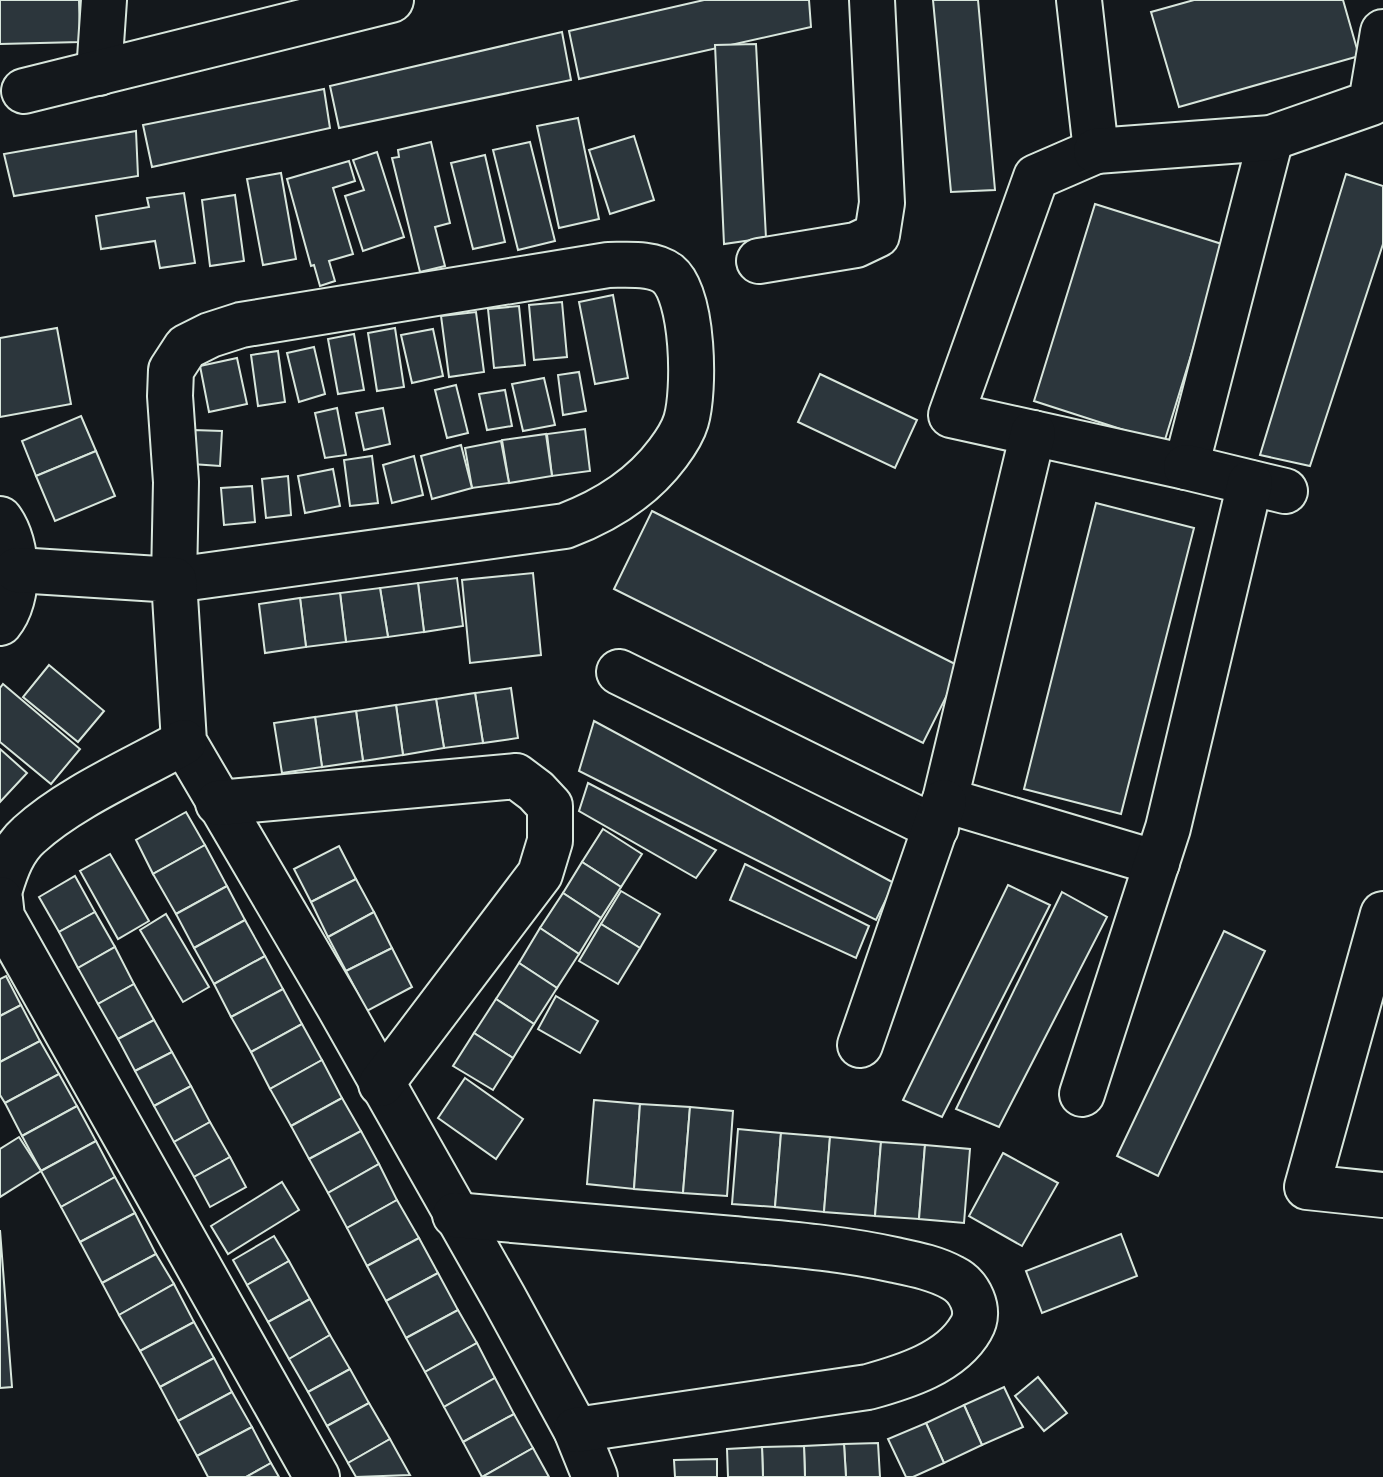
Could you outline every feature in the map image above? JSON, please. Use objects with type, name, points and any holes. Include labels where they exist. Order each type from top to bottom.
[{"type":"street","points":[[99,73],[104,0]]},
{"type":"street","points":[[24,91],[391,0]]},
{"type":"street","points":[[759,261],[856,245],[877,235],[882,203],[872,0]]},
{"type":"street","points":[[1079,0],[1096,151]]},
{"type":"street","points":[[1082,1094],[1168,828],[1268,487],[951,415],[1036,177],[1096,151],[1271,138],[1371,103],[1383,32],[1373,0]]},
{"type":"street","points":[[1186,467],[1271,138]]},
{"type":"street","points":[[17,570],[174,580],[565,526],[614,504],[653,471],[670,452],[686,422],[691,374],[683,297],[667,274],[641,265],[608,265],[241,325],[186,347],[171,370],[176,482],[174,580],[184,742],[337,1003],[504,1298],[576,1430],[595,1477]]},
{"type":"street","points":[[860,1045],[940,814],[1033,433]]},
{"type":"street","points":[[0,519],[8,529],[17,570],[7,615],[0,623]]},
{"type":"street","points":[[619,672],[940,814],[1157,863]]},
{"type":"street","points":[[0,889],[8,864],[28,836],[70,805],[184,742]]},
{"type":"street","points":[[218,803],[516,776],[550,806],[550,841],[540,874],[381,1084]]},
{"type":"street","points":[[0,899],[2,917],[317,1477]]},
{"type":"street","points":[[1383,914],[1307,1187],[1383,1195]]},
{"type":"street","points":[[455,1215],[831,1247],[926,1267],[952,1277],[967,1287],[974,1305],[973,1326],[961,1341],[941,1357],[906,1376],[868,1387],[576,1430]]},
{"type":"building","points":[[0,0],[79,0],[80,42],[0,44]]},
{"type":"building","points":[[704,0],[809,0],[811,27],[579,79],[569,31]]},
{"type":"building","points":[[933,0],[978,0],[995,190],[951,192]]},
{"type":"building","points":[[1194,0],[1343,0],[1359,56],[1179,107],[1151,12]]},
{"type":"building","points":[[562,32],[571,80],[339,128],[330,86]]},
{"type":"building","points":[[756,44],[766,238],[724,244],[715,45]]},
{"type":"building","points":[[324,89],[330,128],[152,167],[143,125]]},
{"type":"building","points":[[578,118],[599,219],[559,228],[537,126]]},
{"type":"building","points":[[136,131],[138,176],[14,196],[4,154]]},
{"type":"building","points":[[634,136],[654,200],[610,214],[589,150]]},
{"type":"building","points":[[431,142],[450,223],[435,227],[445,266],[420,272],[392,158],[399,157],[398,150]]},
{"type":"building","points":[[530,142],[555,241],[518,250],[493,150]]},
{"type":"building","points":[[377,152],[404,237],[363,251],[345,196],[364,190],[353,160]]},
{"type":"building","points":[[485,155],[505,242],[473,249],[451,163]]},
{"type":"building","points":[[349,161],[355,181],[333,188],[353,254],[329,261],[335,281],[320,286],[314,265],[311,266],[287,179]]},
{"type":"building","points":[[281,173],[296,259],[263,265],[247,179]]},
{"type":"building","points":[[1346,174],[1383,186],[1383,244],[1310,466],[1260,455]]},
{"type":"building","points":[[184,193],[195,263],[160,268],[155,241],[101,249],[96,216],[149,207],[147,198]]},
{"type":"building","points":[[235,195],[244,261],[210,266],[202,200]]},
{"type":"building","points":[[1095,204],[1225,245],[1164,443],[1034,401]]},
{"type":"building","points":[[613,295],[628,378],[595,384],[579,302]]},
{"type":"building","points":[[562,302],[567,357],[534,360],[529,305]]},
{"type":"building","points":[[519,306],[525,365],[494,368],[488,309]]},
{"type":"building","points":[[476,312],[484,372],[449,377],[441,316]]},
{"type":"building","points":[[57,328],[71,404],[0,417],[0,338]]},
{"type":"building","points":[[395,328],[404,387],[377,391],[368,333]]},
{"type":"building","points":[[433,329],[443,376],[412,383],[401,335]]},
{"type":"building","points":[[354,334],[364,390],[338,394],[328,339]]},
{"type":"building","points":[[314,347],[325,394],[299,402],[287,353]]},
{"type":"building","points":[[278,351],[285,402],[258,406],[251,355]]},
{"type":"building","points":[[237,358],[247,404],[209,412],[200,366]]},
{"type":"building","points":[[579,372],[586,411],[563,415],[558,375]]},
{"type":"building","points":[[820,374],[917,420],[895,468],[798,422]]},
{"type":"building","points":[[544,378],[555,425],[523,431],[512,384]]},
{"type":"building","points":[[456,385],[468,433],[447,438],[435,390]]},
{"type":"building","points":[[505,390],[512,426],[487,430],[479,394]]},
{"type":"building","points":[[337,408],[346,455],[325,458],[315,413]]},
{"type":"building","points":[[383,408],[390,444],[364,450],[356,413]]},
{"type":"building","points":[[81,416],[96,451],[36,476],[22,441]]},
{"type":"building","points":[[585,429],[590,471],[552,476],[547,434]]},
{"type":"building","points":[[193,430],[222,431],[220,466],[192,464]]},
{"type":"building","points":[[546,434],[552,476],[509,483],[502,440]]},
{"type":"building","points":[[501,441],[509,483],[472,488],[465,448]]},
{"type":"building","points":[[461,445],[472,488],[432,499],[421,456]]},
{"type":"building","points":[[96,451],[115,496],[55,521],[36,476]]},
{"type":"building","points":[[372,456],[378,503],[350,506],[344,460]]},
{"type":"building","points":[[414,456],[423,495],[392,503],[383,465]]},
{"type":"building","points":[[333,469],[340,506],[305,513],[298,476]]},
{"type":"building","points":[[288,476],[291,515],[266,518],[262,479]]},
{"type":"building","points":[[252,486],[255,522],[224,525],[221,488]]},
{"type":"building","points":[[1096,503],[1194,528],[1121,814],[1024,789]]},
{"type":"building","points":[[652,511],[961,667],[923,743],[614,589]]},
{"type":"building","points":[[533,573],[541,655],[470,663],[462,580]]},
{"type":"building","points":[[457,578],[463,626],[424,632],[418,583]]},
{"type":"building","points":[[418,583],[424,632],[388,637],[380,588]]},
{"type":"building","points":[[380,588],[388,637],[346,642],[340,593]]},
{"type":"building","points":[[340,593],[346,642],[306,647],[300,598]]},
{"type":"building","points":[[300,598],[306,647],[265,653],[259,604]]},
{"type":"building","points":[[49,665],[104,711],[78,742],[23,697]]},
{"type":"building","points":[[3,684],[80,749],[51,784],[0,742],[0,688]]},
{"type":"building","points":[[511,688],[518,738],[483,743],[475,693]]},
{"type":"building","points":[[475,693],[483,743],[444,748],[436,699]]},
{"type":"building","points":[[436,699],[444,748],[403,755],[396,705]]},
{"type":"building","points":[[396,705],[403,755],[363,761],[356,711]]},
{"type":"building","points":[[356,711],[363,761],[322,767],[315,717]]},
{"type":"building","points":[[315,717],[322,767],[282,773],[274,723]]},
{"type":"building","points":[[594,721],[894,883],[876,920],[579,771]]},
{"type":"building","points":[[0,749],[27,773],[0,802]]},
{"type":"building","points":[[588,783],[716,850],[696,878],[579,811]]},
{"type":"building","points":[[186,812],[205,845],[153,874],[136,840]]},
{"type":"building","points":[[603,829],[642,854],[621,887],[582,862]]},
{"type":"building","points":[[205,845],[227,886],[176,914],[153,874]]},
{"type":"building","points":[[339,846],[356,879],[311,902],[294,869]]},
{"type":"building","points":[[110,854],[149,921],[118,939],[80,871]]},
{"type":"building","points":[[582,862],[621,887],[601,918],[563,893]]},
{"type":"building","points":[[745,864],[869,926],[856,958],[730,900]]},
{"type":"building","points":[[75,876],[95,912],[59,932],[39,897]]},
{"type":"building","points":[[356,879],[374,912],[328,937],[311,902]]},
{"type":"building","points":[[1008,885],[1050,905],[942,1117],[903,1100]]},
{"type":"building","points":[[227,886],[245,920],[194,948],[176,914]]},
{"type":"building","points":[[621,891],[660,914],[640,948],[601,924]]},
{"type":"building","points":[[1062,892],[1107,917],[999,1127],[956,1109]]},
{"type":"building","points":[[563,893],[601,918],[579,954],[540,928]]},
{"type":"building","points":[[95,912],[115,947],[78,968],[59,932]]},
{"type":"building","points":[[374,912],[392,948],[346,971],[328,937]]},
{"type":"building","points":[[166,914],[209,987],[183,1002],[140,930]]},
{"type":"building","points":[[245,920],[265,956],[214,984],[194,948]]},
{"type":"building","points":[[601,924],[640,948],[618,984],[579,961]]},
{"type":"building","points":[[540,928],[579,954],[557,988],[519,963]]},
{"type":"building","points":[[1224,931],[1265,951],[1158,1176],[1117,1156]]},
{"type":"building","points":[[115,947],[134,984],[98,1004],[78,968]]},
{"type":"building","points":[[392,948],[412,987],[367,1011],[346,971]]},
{"type":"building","points":[[265,956],[283,989],[231,1017],[214,984]]},
{"type":"building","points":[[519,963],[557,988],[534,1024],[496,999]]},
{"type":"building","points":[[6,976],[21,1005],[0,1016],[0,979]]},
{"type":"building","points":[[134,984],[154,1020],[118,1039],[98,1004]]},
{"type":"building","points":[[283,989],[302,1024],[251,1052],[231,1017]]},
{"type":"building","points":[[556,996],[598,1021],[580,1053],[538,1029]]},
{"type":"building","points":[[496,999],[534,1024],[513,1058],[474,1033]]},
{"type":"building","points":[[21,1005],[40,1041],[0,1062],[0,1016]]},
{"type":"building","points":[[154,1020],[172,1052],[135,1071],[118,1039]]},
{"type":"building","points":[[302,1024],[322,1060],[270,1089],[251,1052]]},
{"type":"building","points":[[474,1033],[513,1058],[493,1090],[453,1066]]},
{"type":"building","points":[[40,1041],[59,1074],[5,1103],[0,1095],[0,1062]]},
{"type":"building","points":[[172,1052],[191,1086],[154,1106],[135,1071]]},
{"type":"building","points":[[322,1060],[342,1098],[291,1126],[270,1089]]},
{"type":"building","points":[[59,1074],[77,1106],[22,1136],[5,1103]]},
{"type":"building","points":[[465,1078],[523,1119],[496,1159],[438,1118]]},
{"type":"building","points":[[191,1086],[210,1122],[174,1142],[154,1106]]},
{"type":"building","points":[[342,1098],[361,1131],[309,1159],[291,1126]]},
{"type":"building","points":[[594,1100],[640,1104],[634,1189],[587,1184]]},
{"type":"building","points":[[640,1104],[690,1107],[683,1193],[634,1189]]},
{"type":"building","points":[[77,1106],[96,1141],[41,1171],[22,1136]]},
{"type":"building","points":[[690,1107],[733,1111],[727,1196],[683,1193]]},
{"type":"building","points":[[210,1122],[230,1157],[194,1177],[174,1142]]},
{"type":"building","points":[[738,1129],[781,1133],[775,1207],[732,1204]]},
{"type":"building","points":[[361,1131],[379,1164],[328,1193],[309,1159]]},
{"type":"building","points":[[781,1133],[830,1137],[824,1212],[775,1207]]},
{"type":"building","points":[[19,1137],[41,1171],[0,1197],[0,1149]]},
{"type":"building","points":[[830,1137],[881,1142],[875,1216],[824,1212]]},
{"type":"building","points":[[96,1141],[115,1177],[61,1207],[41,1171]]},
{"type":"building","points":[[881,1142],[925,1145],[919,1219],[875,1216]]},
{"type":"building","points":[[925,1145],[970,1149],[964,1223],[919,1219]]},
{"type":"building","points":[[1003,1153],[1058,1183],[1022,1246],[969,1216]]},
{"type":"building","points":[[230,1157],[246,1187],[210,1207],[194,1177]]},
{"type":"building","points":[[379,1164],[397,1200],[347,1228],[328,1193]]},
{"type":"building","points":[[115,1177],[135,1213],[80,1242],[61,1207]]},
{"type":"building","points":[[282,1182],[299,1210],[228,1254],[211,1226]]},
{"type":"building","points":[[397,1200],[419,1238],[367,1266],[347,1228]]},
{"type":"building","points":[[135,1213],[156,1254],[102,1283],[80,1242]]},
{"type":"building","points":[[0,1230],[12,1387],[0,1388]]},
{"type":"building","points":[[1121,1234],[1137,1276],[1042,1313],[1026,1271]]},
{"type":"building","points":[[274,1236],[289,1261],[247,1285],[233,1260]]},
{"type":"building","points":[[419,1238],[438,1273],[386,1301],[367,1266]]},
{"type":"building","points":[[156,1254],[174,1284],[119,1315],[102,1283]]},
{"type":"building","points":[[289,1261],[310,1299],[268,1322],[247,1285]]},
{"type":"building","points":[[438,1273],[458,1310],[406,1338],[386,1301]]},
{"type":"building","points":[[174,1284],[194,1322],[140,1351],[119,1315]]},
{"type":"building","points":[[310,1299],[330,1335],[289,1359],[268,1322]]},
{"type":"building","points":[[458,1310],[477,1343],[425,1372],[406,1338]]},
{"type":"building","points":[[194,1322],[214,1358],[160,1387],[140,1351]]},
{"type":"building","points":[[330,1335],[350,1369],[308,1392],[289,1359]]},
{"type":"building","points":[[477,1343],[495,1378],[444,1407],[425,1372]]},
{"type":"building","points":[[214,1358],[232,1392],[178,1421],[160,1387]]},
{"type":"building","points":[[350,1369],[369,1403],[327,1426],[308,1392]]},
{"type":"building","points":[[1038,1377],[1067,1413],[1044,1431],[1015,1396]]},
{"type":"building","points":[[495,1378],[514,1414],[463,1442],[444,1407]]},
{"type":"building","points":[[1004,1387],[1023,1427],[982,1445],[964,1405]]},
{"type":"building","points":[[232,1392],[252,1427],[197,1456],[178,1421]]},
{"type":"building","points":[[369,1403],[390,1439],[348,1463],[327,1426]]},
{"type":"building","points":[[964,1405],[982,1445],[944,1463],[926,1423]]},
{"type":"building","points":[[514,1414],[533,1448],[482,1477],[463,1442]]},
{"type":"building","points":[[926,1423],[944,1463],[913,1477],[906,1477],[888,1439]]},
{"type":"building","points":[[252,1427],[271,1463],[246,1477],[208,1477],[197,1456]]},
{"type":"building","points":[[390,1439],[410,1475],[356,1477],[348,1463]]},
{"type":"building","points":[[878,1443],[880,1477],[846,1477],[844,1444]]},
{"type":"building","points":[[844,1444],[846,1477],[805,1477],[804,1446]]},
{"type":"building","points":[[804,1446],[805,1477],[763,1477],[762,1447]]},
{"type":"building","points":[[762,1447],[763,1477],[728,1477],[727,1449]]},
{"type":"building","points":[[533,1448],[549,1477],[482,1477]]},
{"type":"building","points":[[717,1459],[717,1477],[675,1477],[674,1460]]},
{"type":"building","points":[[271,1463],[279,1477],[246,1477]]}]
